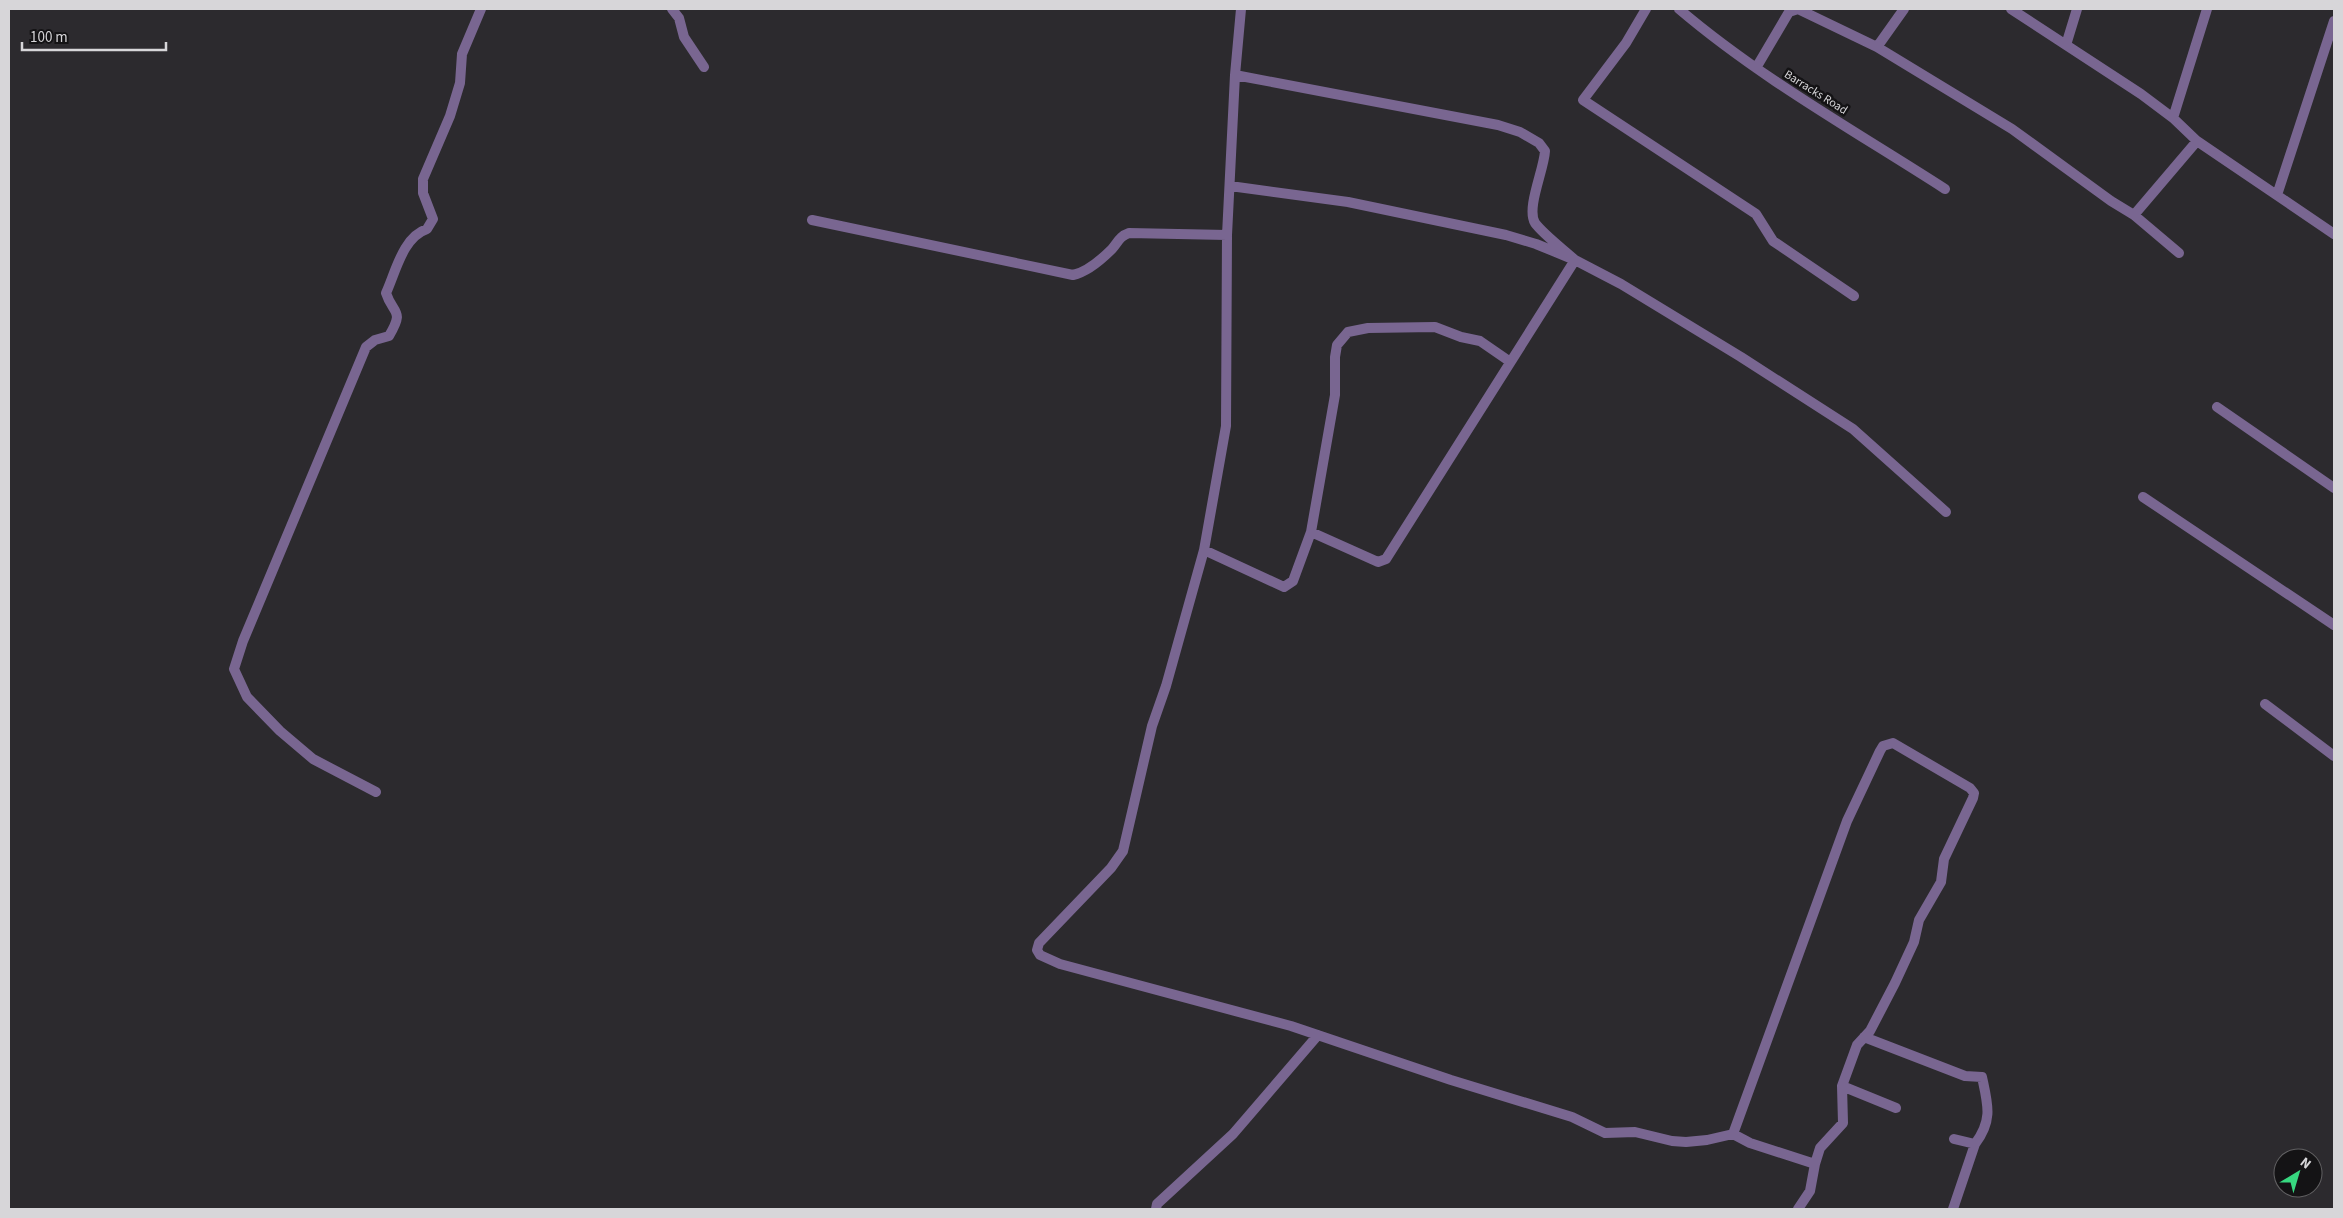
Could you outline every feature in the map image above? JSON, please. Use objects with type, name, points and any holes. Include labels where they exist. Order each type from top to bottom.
[{"type":"street","points":[[376,792],[313,759],[280,731],[247,697],[234,669],[243,641],[366,347],[375,340],[389,336],[397,322],[396,308],[386,293],[410,240],[417,232],[427,229],[433,219],[423,193],[423,179],[450,116],[460,83],[462,54],[481,9]]},
{"type":"street","points":[[672,9],[679,18],[684,37],[704,67]]},
{"type":"street","points":[[1241,9],[1235,75],[1227,235],[1226,426],[1204,550],[1166,686],[1152,726],[1123,851],[1111,868],[1039,943],[1037,950],[1040,955],[1060,964],[1318,1035],[1452,1080],[1572,1117],[1605,1133],[1636,1132],[1672,1141],[1686,1142],[1733,1134],[1750,1143],[1815,1164]]},
{"type":"street","points":[[1646,9],[1626,43],[1583,100],[1756,214],[1774,241],[1854,296]]},
{"type":"street","name":"Barracks Road","points":[[1678,9],[1705,32],[1756,68],[1946,189]]},
{"type":"street","points":[[1756,68],[1789,12],[1798,9],[1877,47],[2012,130],[2111,201],[2134,215],[2179,253]]},
{"type":"street","points":[[1877,47],[1904,9]]},
{"type":"street","points":[[2011,9],[2173,118],[2197,141],[2334,234]]},
{"type":"street","points":[[2066,45],[2078,9]]},
{"type":"street","points":[[2173,118],[2207,9]]},
{"type":"street","points":[[2276,195],[2334,21]]},
{"type":"street","points":[[1235,75],[1488,123],[1525,135],[1539,144],[1545,151],[1545,164],[1532,206],[1535,222],[1574,260]]},
{"type":"street","points":[[2134,215],[2197,141]]},
{"type":"street","points":[[1230,186],[1348,202],[1488,232],[1536,244],[1574,260],[1621,284],[1741,357],[1853,429],[1946,512]]},
{"type":"street","points":[[812,220],[1073,275],[1082,274],[1113,248],[1122,236],[1129,233],[1227,235]]},
{"type":"street","points":[[1310,532],[1378,562],[1386,559],[1574,260]]},
{"type":"street","points":[[1204,550],[1284,587],[1293,581],[1310,532],[1335,395],[1337,345],[1348,332],[1368,328],[1435,326],[1461,337],[1480,341],[1509,361]]},
{"type":"street","points":[[2217,408],[2334,488]]},
{"type":"street","points":[[2143,497],[2334,625]]},
{"type":"street","points":[[2265,704],[2334,756]]},
{"type":"street","points":[[1733,1134],[1847,821],[1880,751],[1886,744],[1893,743],[1963,784],[1974,793],[1944,859],[1941,882],[1919,920],[1914,942],[1895,983],[1870,1030],[1857,1045],[1842,1086],[1842,1123],[1820,1148],[1810,1191],[1798,1209]]},
{"type":"street","points":[[1156,1209],[1157,1204],[1233,1134],[1318,1035]]},
{"type":"street","points":[[1864,1037],[1957,1073],[1982,1078],[1989,1110],[1985,1131],[1975,1144],[1954,1209]]},
{"type":"street","points":[[1842,1086],[1896,1108]]},
{"type":"street","points":[[1954,1139],[1975,1144]]}]
